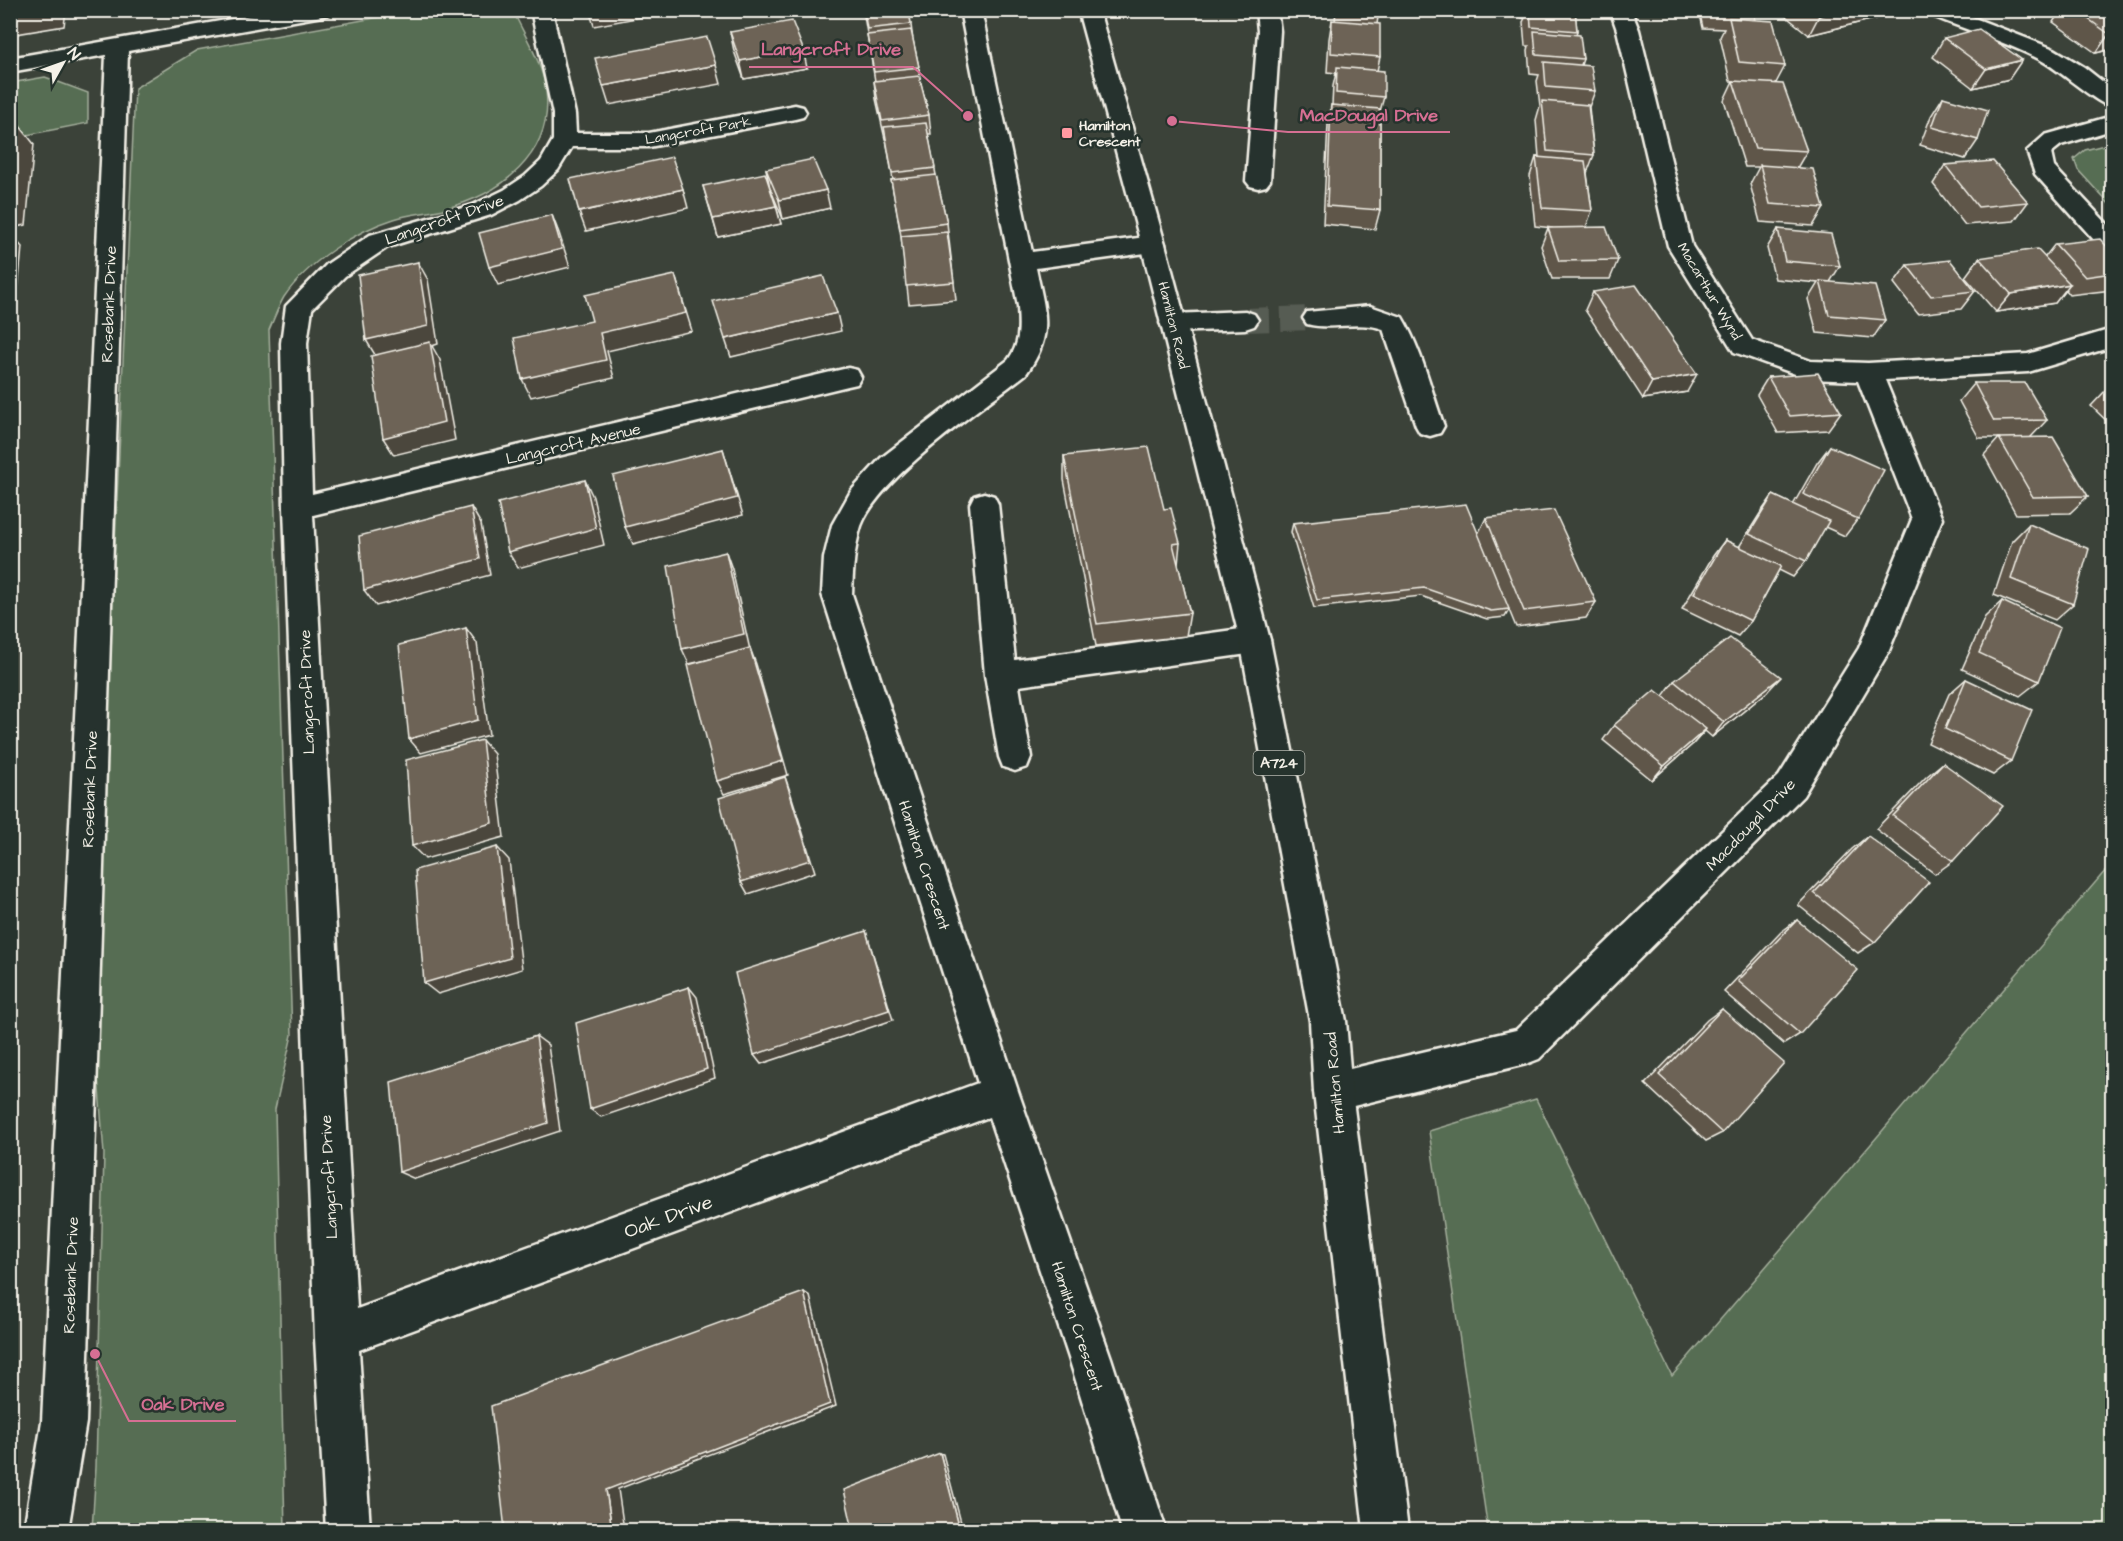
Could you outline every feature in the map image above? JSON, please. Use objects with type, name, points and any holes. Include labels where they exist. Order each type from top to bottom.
[{"type":"street","points":[[10,65],[117,46],[200,20],[322,10]]},
{"type":"street","points":[[541,10],[564,114],[565,141]]},
{"type":"street","name":"Hamilton Crescent","points":[[970,10],[1031,306],[1033,335],[1029,352],[1017,367],[891,465],[861,499],[847,525],[839,558],[837,594],[1000,1094],[1090,1359],[1144,1530]]},
{"type":"street","name":"Hamilton Road","points":[[1088,10],[1154,244],[1255,640],[1328,1021],[1333,1092],[1386,1530]]},
{"type":"street","points":[[1258,181],[1269,31],[1266,10]]},
{"type":"street","name":"Macarthur Wynd","points":[[1620,10],[1628,30],[1680,246],[1743,346],[1809,370],[1868,372],[2028,363],[2112,338]]},
{"type":"street","points":[[1934,10],[2046,54],[2076,72],[2112,99]]},
{"type":"street","name":"Rosebank Drive","points":[[46,1530],[64,1422],[117,46]]},
{"type":"street","name":"Langcroft Park","points":[[565,141],[649,140],[795,112]]},
{"type":"street","points":[[2112,123],[2053,140],[2039,151],[2043,169],[2112,244]]},
{"type":"street","name":"Langcroft Drive","points":[[348,1530],[336,1338],[298,508],[294,343],[299,306],[336,270],[380,242],[482,210],[512,195],[533,181],[550,165],[565,141]]},
{"type":"street","points":[[1022,261],[1154,244]]},
{"type":"street","points":[[1316,318],[1370,315],[1393,323],[1401,339],[1430,426]]},
{"type":"street","points":[[1173,323],[1245,320]]},
{"type":"street","name":"Macdougal Drive","points":[[1333,1092],[1526,1046],[1791,786],[1872,653],[1927,519],[1868,372]]},
{"type":"street","name":"Langcroft Avenue","points":[[298,508],[848,377]]},
{"type":"street","points":[[984,504],[1001,675],[1015,757]]},
{"type":"street","points":[[1001,675],[1255,640]]},
{"type":"street","name":"Oak Drive","points":[[336,1338],[1000,1094]]},
{"type":"green space","points":[[413,11],[505,11],[515,15],[541,71],[546,91],[546,114],[541,134],[532,153],[519,169],[503,182],[464,203],[394,219],[348,240],[305,272],[294,284],[284,297],[269,330],[292,1035],[275,1109],[285,1530],[92,1530],[96,1467],[104,1154],[94,1024],[135,88],[197,50]]},
{"type":"green space","points":[[45,77],[88,93],[88,123],[11,138],[11,83]]},
{"type":"green space","points":[[2112,143],[2112,207],[2078,170],[2074,159],[2085,150]]},
{"type":"green space","points":[[2112,863],[2112,1530],[1488,1530],[1429,1131],[1536,1099],[1672,1376]]},
{"type":"building","points":[[10,10],[30,10],[10,14]]},
{"type":"building","points":[[864,10],[909,10],[911,24],[867,29]]},
{"type":"building","points":[[1344,10],[1379,10],[1379,13]]},
{"type":"building","points":[[1530,10],[1575,10],[1577,31],[1531,27]]},
{"type":"building","points":[[1732,10],[1757,10],[1757,12]]},
{"type":"building","points":[[1812,10],[1842,10],[1819,16]]},
{"type":"building","points":[[2076,10],[2112,10],[2112,33],[2109,34]]},
{"type":"building","points":[[1729,18],[1773,21],[1785,66],[1739,62]]},
{"type":"building","points":[[1332,20],[1380,24],[1380,57],[1331,53]]},
{"type":"building","points":[[792,21],[803,49],[740,61],[730,32]]},
{"type":"building","points":[[1979,29],[2022,60],[1986,69],[1944,38]]},
{"type":"building","points":[[911,30],[919,67],[874,72],[867,35]]},
{"type":"building","points":[[1534,31],[1580,35],[1583,59],[1536,55]]},
{"type":"building","points":[[707,37],[716,65],[603,86],[595,58]]},
{"type":"building","points":[[1544,62],[1591,66],[1595,91],[1546,87]]},
{"type":"building","points":[[1337,67],[1384,71],[1384,97],[1336,93]]},
{"type":"building","points":[[919,76],[929,115],[882,121],[874,81]]},
{"type":"building","points":[[1733,81],[1783,84],[1807,151],[1755,148]]},
{"type":"building","points":[[1943,97],[1988,110],[1978,140],[1932,127]]},
{"type":"building","points":[[1542,101],[1588,105],[1594,155],[1547,151]]},
{"type":"building","points":[[1331,105],[1380,109],[1380,210],[1327,206]]},
{"type":"building","points":[[926,123],[935,168],[892,173],[884,127]]},
{"type":"building","points":[[19,125],[10,205],[10,127]]},
{"type":"building","points":[[672,157],[683,189],[579,212],[570,179]]},
{"type":"building","points":[[1536,157],[1585,161],[1592,211],[1542,208]]},
{"type":"building","points":[[813,159],[826,190],[779,200],[766,169]]},
{"type":"building","points":[[1993,161],[2028,202],[1978,207],[1945,165]]},
{"type":"building","points":[[1760,165],[1813,169],[1824,208],[1770,204]]},
{"type":"building","points":[[765,173],[776,206],[713,219],[703,186]]},
{"type":"building","points":[[936,175],[947,223],[900,229],[891,180]]},
{"type":"building","points":[[552,215],[562,249],[489,267],[479,233]]},
{"type":"building","points":[[1606,227],[1618,260],[1559,261],[1548,228]]},
{"type":"building","points":[[1778,229],[1831,234],[1840,266],[1785,261]]},
{"type":"building","points":[[947,232],[954,282],[906,286],[901,236]]},
{"type":"building","points":[[2100,239],[2112,252],[2112,273],[2085,277],[2055,244]]},
{"type":"building","points":[[2037,249],[2070,284],[2011,294],[1979,258]]},
{"type":"building","points":[[1950,260],[1975,291],[1931,296],[1907,265]]},
{"type":"building","points":[[418,262],[428,326],[366,340],[358,275]]},
{"type":"building","points":[[675,275],[686,313],[600,333],[606,360],[522,379],[514,338],[592,321],[585,295]]},
{"type":"building","points":[[823,276],[837,313],[725,339],[713,301]]},
{"type":"building","points":[[1820,281],[1875,286],[1885,320],[1829,315]]},
{"type":"building","points":[[1636,285],[1697,374],[1652,382],[1593,292]]},
{"type":"building","points":[[430,342],[444,422],[383,438],[371,356]]},
{"type":"building","points":[[1818,373],[1841,412],[1790,416],[1768,377]]},
{"type":"building","points":[[1974,383],[2025,383],[2047,420],[1994,421]]},
{"type":"building","points":[[2053,437],[2088,496],[2033,497],[1999,438]]},
{"type":"building","points":[[1830,446],[1884,470],[1858,519],[1803,494]]},
{"type":"building","points":[[1149,447],[1164,509],[1171,508],[1180,543],[1173,544],[1190,613],[1097,624],[1064,456]]},
{"type":"building","points":[[723,449],[737,498],[625,527],[613,476]]},
{"type":"building","points":[[585,480],[596,528],[508,552],[498,503]]},
{"type":"building","points":[[1773,495],[1829,521],[1806,561],[1749,534]]},
{"type":"building","points":[[1466,504],[1509,609],[1491,611],[1424,588],[1317,600],[1293,523]]},
{"type":"building","points":[[471,507],[480,559],[364,590],[359,536]]},
{"type":"building","points":[[1554,510],[1596,602],[1524,611],[1486,518]]},
{"type":"building","points":[[2029,524],[2089,549],[2073,604],[2011,579]]},
{"type":"building","points":[[1725,540],[1781,566],[1751,621],[1694,593]]},
{"type":"building","points":[[726,552],[744,634],[682,649],[668,566]]},
{"type":"building","points":[[2002,601],[2060,628],[2039,681],[1979,653]]},
{"type":"building","points":[[466,628],[478,720],[409,739],[399,645]]},
{"type":"building","points":[[1730,638],[1781,677],[1724,722],[1674,681]]},
{"type":"building","points":[[750,648],[783,761],[717,781],[688,665]]},
{"type":"building","points":[[1966,679],[2032,710],[2011,761],[1945,729]]},
{"type":"building","points":[[1655,690],[1706,729],[1664,766],[1614,725]]},
{"type":"building","points":[[482,740],[492,823],[412,846],[406,760]]},
{"type":"building","points":[[1943,763],[2003,806],[1953,861],[1893,816]]},
{"type":"building","points":[[785,777],[810,860],[741,882],[719,798]]},
{"type":"building","points":[[1868,836],[1929,882],[1875,942],[1814,893]]},
{"type":"building","points":[[497,847],[510,958],[424,983],[415,870]]},
{"type":"building","points":[[1797,920],[1858,970],[1800,1034],[1738,981]]},
{"type":"building","points":[[866,931],[889,1010],[754,1055],[735,973]]},
{"type":"building","points":[[689,987],[707,1069],[590,1109],[576,1023]]},
{"type":"building","points":[[1722,1009],[1784,1063],[1722,1133],[1659,1075]]},
{"type":"building","points":[[536,1036],[548,1123],[399,1172],[391,1082]]},
{"type":"building","points":[[804,1292],[830,1404],[606,1490],[612,1530],[505,1530],[491,1406]]},
{"type":"building","points":[[940,1453],[960,1530],[853,1530],[844,1490]]},
{"type":"tunnel","points":[[1245,320],[1316,318]]},
{"type":"place","name":"Langcroft Drive","points":[[968,116]]},
{"type":"place","name":"MacDougal Drive","points":[[1172,121]]},
{"type":"place","name":"Hamilton Crescent","points":[[1067,133]]},
{"type":"place","name":"Oak Drive","points":[[95,1354]]}]
